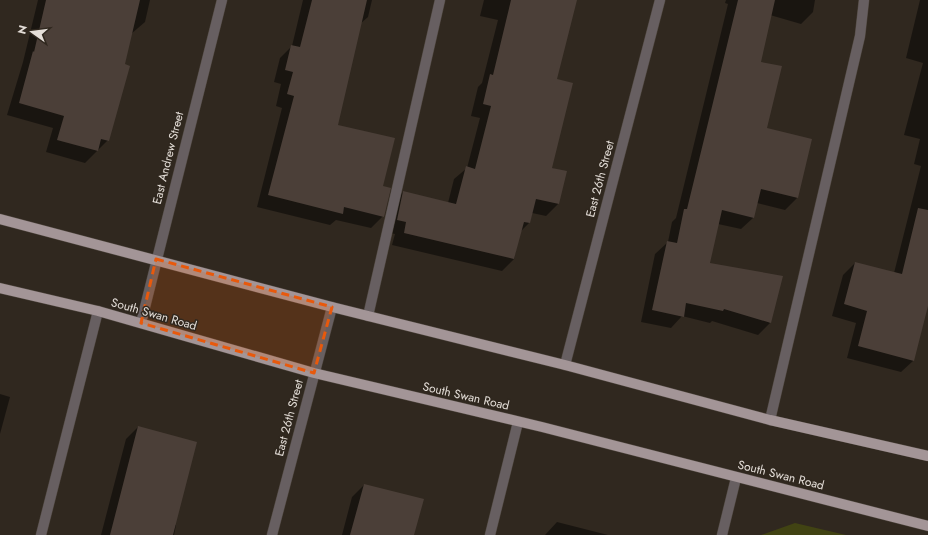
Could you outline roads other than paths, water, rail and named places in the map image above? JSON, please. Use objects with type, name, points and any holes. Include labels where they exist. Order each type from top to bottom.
[{"type":"main road","points":[[0,219],[156,259],[332,307],[565,365],[770,420],[928,456]]},
{"type":"main road","name":"South Swan Road","points":[[0,288],[98,311],[314,373],[518,422],[928,526]]},
{"type":"street","name":"East Andrew Street","points":[[141,324],[156,259],[222,0]]},
{"type":"street","points":[[368,316],[440,0]]},
{"type":"street","name":"East 26th Street","points":[[565,365],[660,0]]},
{"type":"street","points":[[770,420],[860,36],[864,0]]},
{"type":"street","name":"East 26th Street","points":[[272,535],[332,307]]},
{"type":"street","points":[[41,535],[98,311]]},
{"type":"street","points":[[490,535],[518,422]]},
{"type":"street","points":[[722,535],[736,478]]}]
